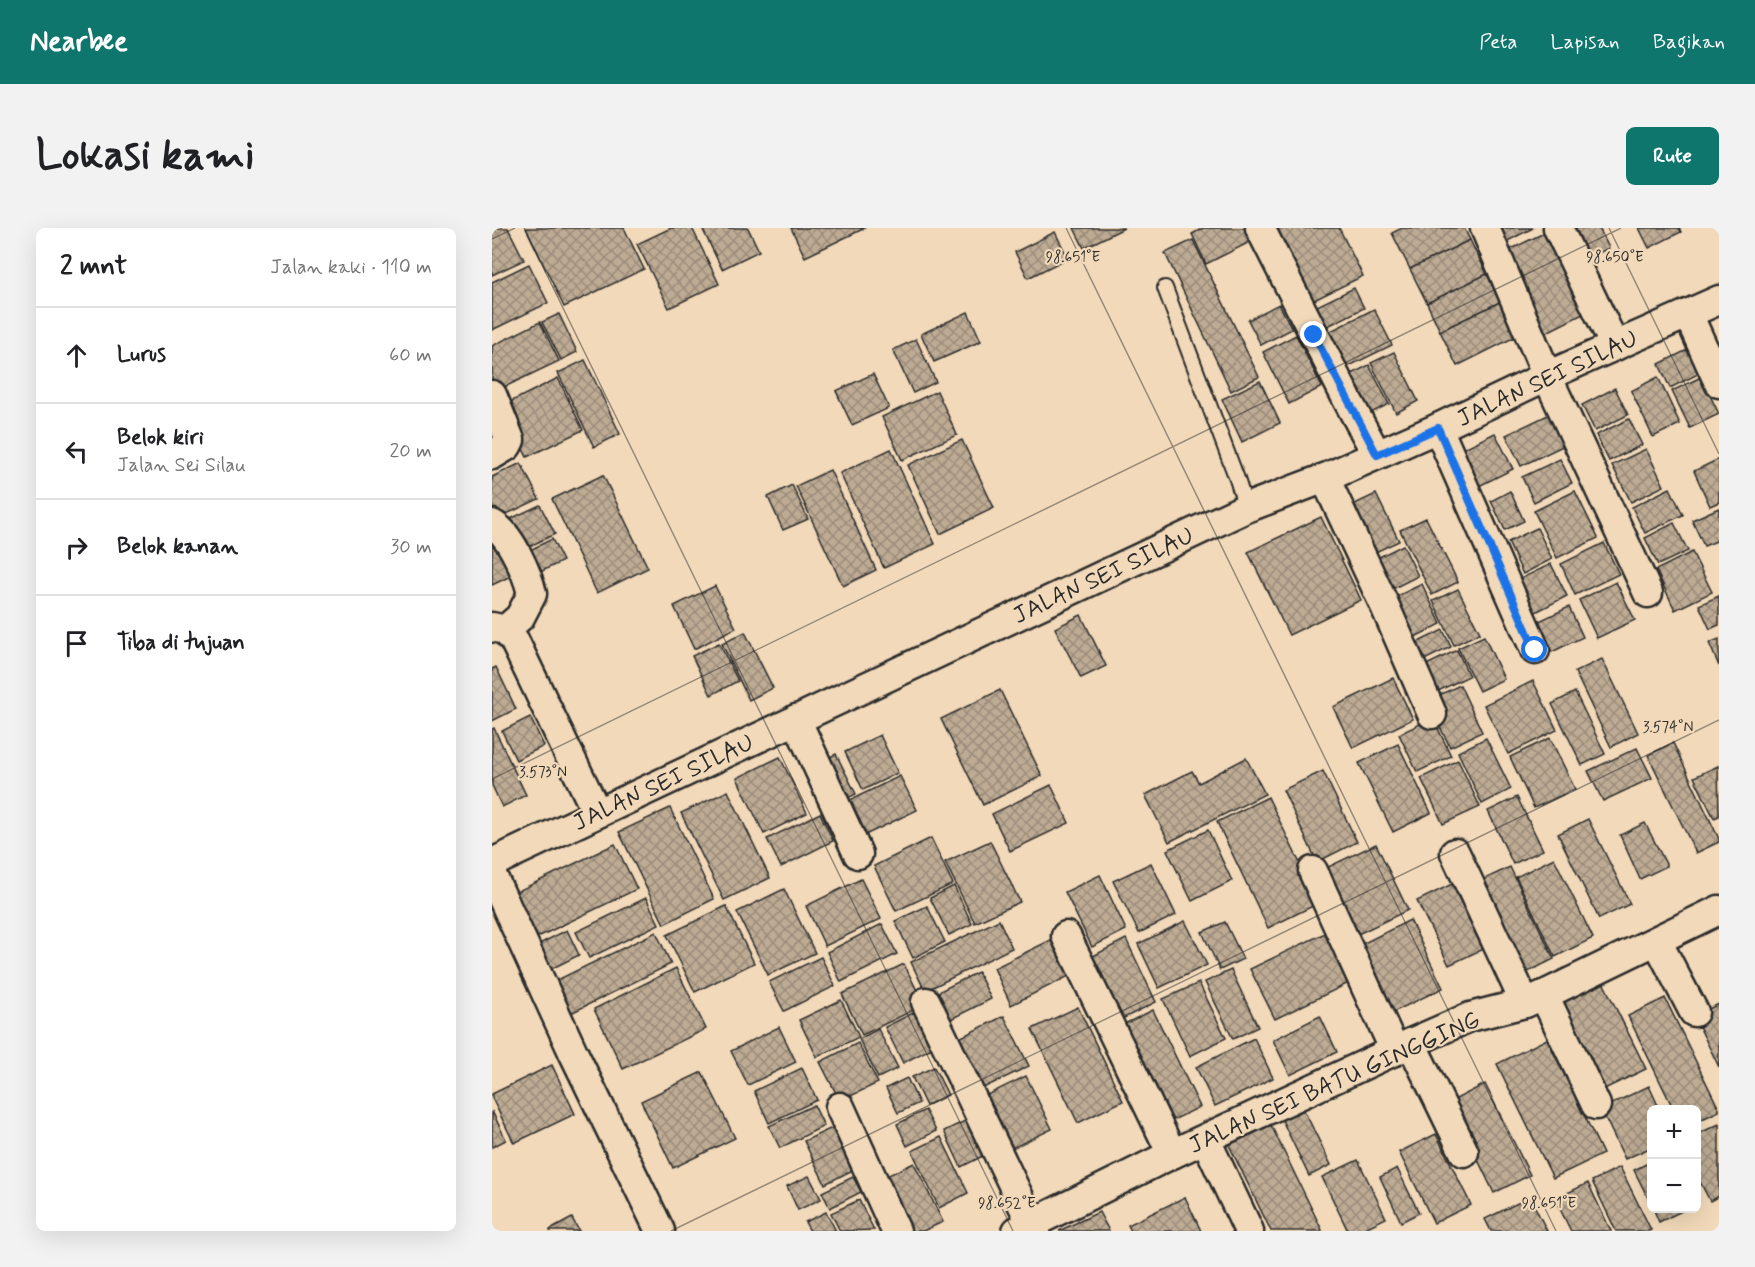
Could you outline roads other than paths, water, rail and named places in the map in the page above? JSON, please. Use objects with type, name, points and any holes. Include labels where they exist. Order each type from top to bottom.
[{"type":"street","points":[[1260,228],[1377,455]]},
{"type":"street","points":[[1485,228],[1548,376],[1648,593]]},
{"type":"street","points":[[1558,228],[1615,346]]},
{"type":"street","name":"JALAN SEI SILAU","points":[[492,863],[1246,508],[1325,478],[1719,300]]},
{"type":"street","points":[[1688,314],[1719,383]]},
{"type":"street","points":[[492,395],[510,440],[507,446],[492,455]]},
{"type":"street","points":[[1438,428],[1535,650]]},
{"type":"street","points":[[1325,478],[1432,714]]},
{"type":"street","points":[[492,524],[505,534],[527,578],[532,594],[520,617],[499,628],[514,640],[597,813]]},
{"type":"street","points":[[796,720],[858,854]]},
{"type":"street","points":[[1455,853],[1534,999],[1596,1105]]},
{"type":"street","points":[[1313,871],[1403,1047],[1464,1152]]},
{"type":"street","points":[[492,875],[573,1052],[660,1231]]},
{"type":"street","name":"JALAN SEI BATU GINGGING","points":[[1028,1229],[1172,1154],[1403,1047],[1470,1017],[1534,999],[1719,910]]},
{"type":"street","points":[[1066,936],[1172,1154]]},
{"type":"street","points":[[1657,941],[1694,1012]]},
{"type":"street","points":[[926,1002],[1028,1229]]},
{"type":"street","points":[[840,1107],[896,1231]]},
{"type":"street","points":[[1206,1140],[1249,1231]]},
{"type":"lane","points":[[1165,288],[1246,508]]}]
